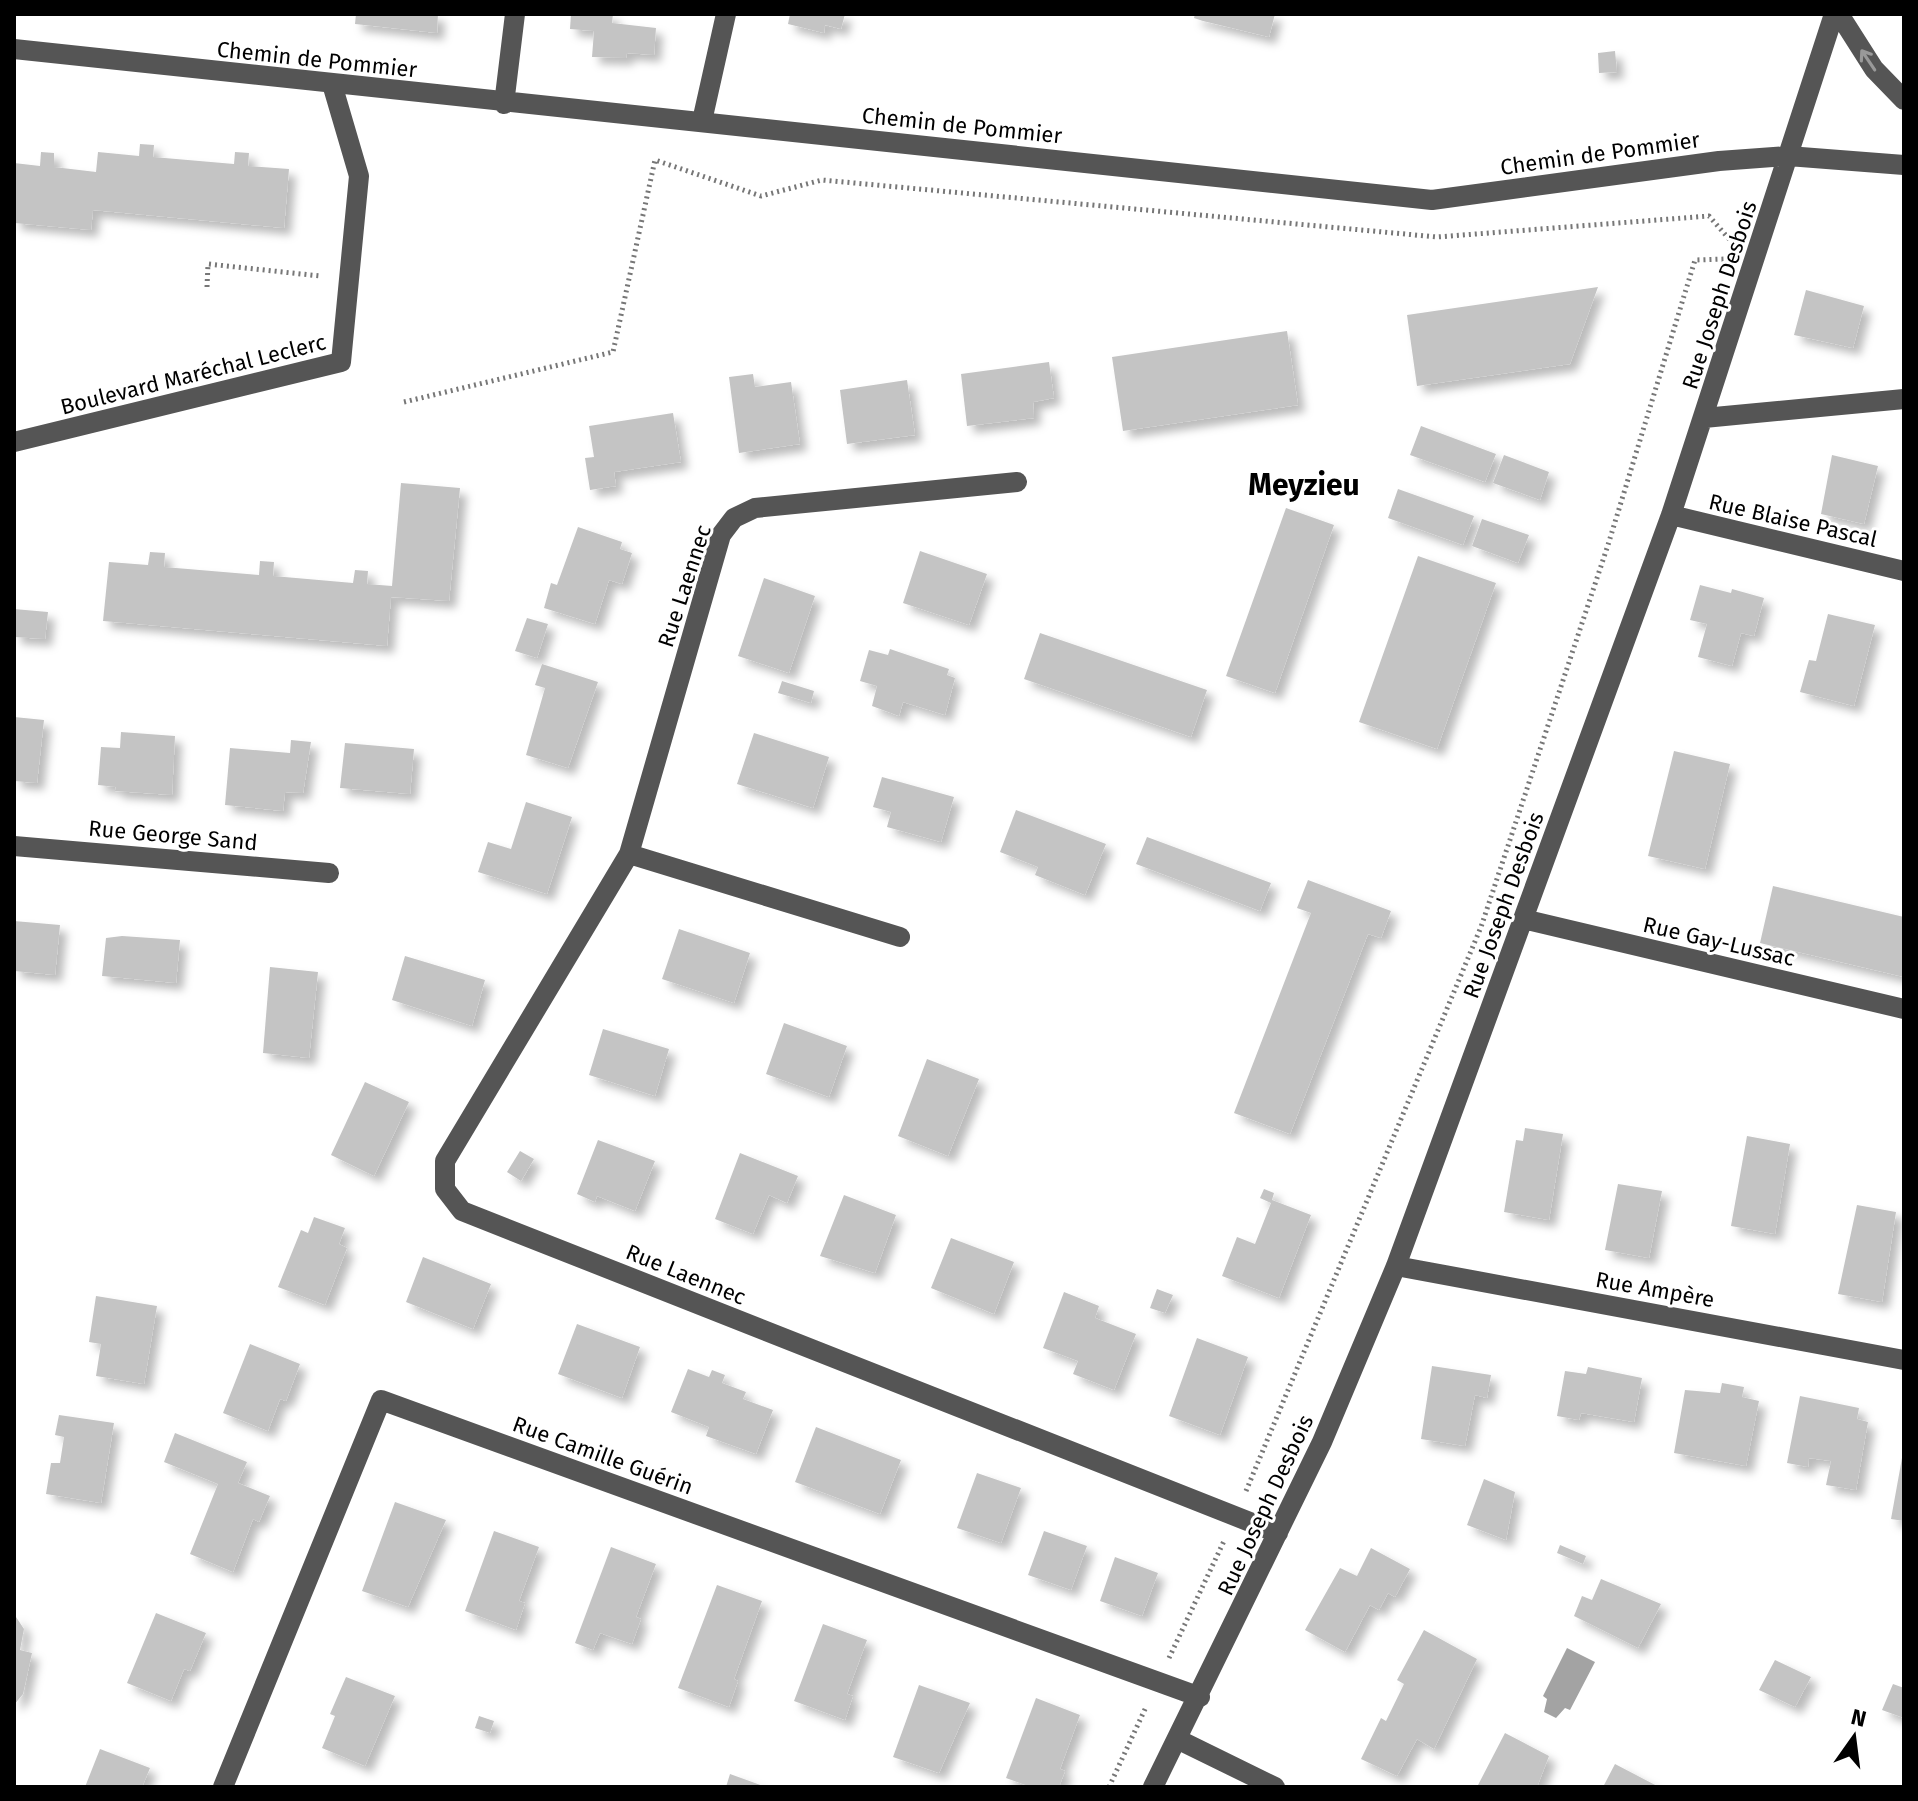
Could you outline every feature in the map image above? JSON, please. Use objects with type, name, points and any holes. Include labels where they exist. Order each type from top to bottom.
[{"type":"street","points":[[504,104],[515,14]]},
{"type":"street","points":[[702,121],[726,14]]},
{"type":"street","points":[[1837,14],[1874,69],[1904,100]]},
{"type":"street","name":"Rue Joseph Desbois","points":[[1153,1787],[1200,1697],[1322,1442],[1396,1266],[1671,515],[1837,14]]},
{"type":"street","name":"Chemin de Pommier","points":[[14,49],[504,104],[702,121],[1432,200],[1719,161],[1788,156],[1904,165]]},
{"type":"street","name":"Boulevard Maréchal Leclerc","points":[[14,442],[341,362],[359,176],[332,84]]},
{"type":"street","points":[[1704,418],[1904,399]]},
{"type":"street","name":"Rue Laennec","points":[[1017,482],[755,508],[734,518],[721,535],[629,854],[445,1161],[445,1189],[462,1211],[1278,1533]]},
{"type":"street","name":"Rue Blaise Pascal","points":[[1671,515],[1904,571]]},
{"type":"street","name":"Rue George Sand","points":[[14,846],[329,873]]},
{"type":"street","points":[[629,854],[900,937]]},
{"type":"street","name":"Rue Gay-Lussac","points":[[1523,919],[1904,1009]]},
{"type":"street","name":"Rue Ampère","points":[[1396,1266],[1904,1360]]},
{"type":"street","name":"Rue Camille Guérin","points":[[223,1787],[381,1400],[1200,1697]]},
{"type":"street","points":[[1177,1739],[1275,1787]]},
{"type":"path","points":[[404,402],[613,352],[655,160],[761,196],[822,180],[1437,237],[1709,216],[1729,236],[1735,259]]},
{"type":"path","points":[[1109,1787],[1236,1516],[1366,1210],[1481,927],[1608,545],[1695,260],[1735,259],[1759,252]]},
{"type":"path","points":[[207,287],[208,264],[349,279]]},
{"type":"shaded area","points":[[1567,1648],[1595,1662],[1570,1710],[1565,1708],[1556,1718],[1544,1712],[1547,1699],[1543,1696]]},
{"type":"building","points":[[356,14],[438,14],[437,33],[355,24]]},
{"type":"building","points":[[571,14],[613,14],[612,23],[656,28],[654,55],[627,53],[626,58],[592,57],[594,31],[570,29]]},
{"type":"building","points":[[790,14],[845,14],[841,29],[825,25],[824,33],[788,24]]},
{"type":"building","points":[[1195,14],[1275,14],[1269,37],[1203,21],[1194,18]]},
{"type":"building","points":[[1615,51],[1617,72],[1599,73],[1598,53]]},
{"type":"building","points":[[140,144],[154,145],[153,157],[234,164],[235,152],[249,153],[248,166],[289,169],[284,228],[93,210],[91,230],[14,223],[14,163],[40,166],[41,152],[54,153],[54,167],[96,172],[98,152],[139,156]]},
{"type":"building","points":[[1598,287],[1570,364],[1417,386],[1407,315]]},
{"type":"building","points":[[1806,290],[1864,306],[1853,348],[1794,335]]},
{"type":"building","points":[[1287,331],[1298,405],[1123,431],[1112,357]]},
{"type":"building","points":[[1049,362],[1054,398],[1033,402],[1034,418],[967,426],[961,374]]},
{"type":"building","points":[[753,374],[755,387],[791,382],[800,444],[739,453],[729,377]]},
{"type":"building","points":[[907,380],[915,435],[847,444],[840,390]]},
{"type":"building","points":[[673,413],[681,462],[614,472],[616,486],[590,490],[585,458],[594,457],[589,426]]},
{"type":"building","points":[[1421,426],[1496,454],[1485,482],[1410,455]]},
{"type":"building","points":[[1504,455],[1549,472],[1540,500],[1493,483]]},
{"type":"building","points":[[1832,455],[1878,466],[1864,524],[1821,514]]},
{"type":"building","points":[[401,483],[460,488],[449,601],[391,597],[387,646],[103,621],[109,562],[148,565],[150,552],[165,553],[164,567],[259,575],[260,561],[274,562],[273,576],[353,583],[355,570],[368,571],[367,584],[392,586]]},
{"type":"building","points":[[1398,489],[1474,516],[1463,545],[1388,518]]},
{"type":"building","points":[[1286,508],[1334,525],[1275,693],[1226,676]]},
{"type":"building","points":[[1482,519],[1529,535],[1518,563],[1472,546]]},
{"type":"building","points":[[578,527],[622,542],[620,549],[632,553],[622,584],[609,580],[595,624],[544,608],[551,583],[557,585]]},
{"type":"building","points":[[920,551],[987,574],[969,625],[903,603]]},
{"type":"building","points":[[1418,556],[1496,583],[1437,749],[1359,722]]},
{"type":"building","points":[[764,578],[815,596],[789,673],[738,656]]},
{"type":"building","points":[[1700,585],[1731,593],[1732,589],[1764,598],[1754,636],[1741,633],[1732,666],[1698,657],[1707,624],[1690,620]]},
{"type":"building","points":[[14,609],[48,612],[45,639],[14,637]]},
{"type":"building","points":[[1828,614],[1875,625],[1854,706],[1800,692],[1809,660],[1816,661]]},
{"type":"building","points":[[527,618],[548,624],[537,658],[515,651]]},
{"type":"building","points":[[1040,633],[1207,690],[1191,737],[1024,679]]},
{"type":"building","points":[[890,649],[949,669],[947,675],[955,678],[945,715],[903,702],[899,716],[872,706],[877,686],[860,681],[869,650],[888,655]]},
{"type":"building","points":[[542,664],[598,682],[568,768],[526,755],[545,688],[535,685]]},
{"type":"building","points":[[782,681],[814,691],[811,703],[778,693]]},
{"type":"building","points":[[14,717],[44,720],[37,783],[14,781]]},
{"type":"building","points":[[121,732],[175,736],[172,795],[115,791],[116,787],[98,785],[101,747],[120,748]]},
{"type":"building","points":[[754,733],[829,757],[813,808],[737,784]]},
{"type":"building","points":[[291,740],[311,742],[303,793],[285,792],[283,811],[225,805],[230,748],[290,753]]},
{"type":"building","points":[[345,743],[414,749],[410,794],[340,788]]},
{"type":"building","points":[[1674,751],[1730,764],[1705,869],[1648,856]]},
{"type":"building","points":[[882,777],[954,797],[941,842],[887,827],[891,812],[873,807]]},
{"type":"building","points":[[526,802],[572,817],[547,894],[478,872],[488,842],[511,849]]},
{"type":"building","points":[[1016,810],[1106,844],[1085,895],[1035,875],[1038,867],[1000,852]]},
{"type":"building","points":[[1147,837],[1271,883],[1260,911],[1136,864]]},
{"type":"building","points":[[1308,880],[1391,911],[1381,938],[1368,934],[1290,1134],[1234,1113],[1311,913],[1297,908]]},
{"type":"building","points":[[1773,886],[1904,917],[1904,977],[1760,943]]},
{"type":"building","points":[[14,921],[60,925],[55,975],[14,971]]},
{"type":"building","points":[[679,929],[750,953],[734,1003],[662,979]]},
{"type":"building","points":[[122,936],[180,940],[176,983],[102,976],[106,938]]},
{"type":"building","points":[[405,956],[485,980],[472,1026],[392,1000]]},
{"type":"building","points":[[270,967],[318,972],[309,1058],[263,1053]]},
{"type":"building","points":[[784,1023],[847,1046],[829,1097],[766,1074]]},
{"type":"building","points":[[603,1029],[669,1049],[655,1096],[589,1075]]},
{"type":"building","points":[[927,1059],[979,1079],[948,1156],[898,1136]]},
{"type":"building","points":[[365,1082],[409,1102],[374,1176],[331,1155]]},
{"type":"building","points":[[1525,1128],[1563,1134],[1549,1220],[1504,1212],[1516,1140],[1523,1141]]},
{"type":"building","points":[[1747,1136],[1790,1144],[1775,1234],[1731,1226]]},
{"type":"building","points":[[598,1140],[655,1161],[635,1211],[597,1196],[595,1202],[577,1194]]},
{"type":"building","points":[[520,1151],[534,1159],[521,1181],[507,1172]]},
{"type":"building","points":[[740,1153],[798,1176],[787,1203],[769,1195],[753,1234],[715,1219]]},
{"type":"building","points":[[1618,1184],[1662,1191],[1649,1258],[1605,1250]]},
{"type":"building","points":[[1264,1189],[1274,1193],[1272,1200],[1311,1215],[1279,1298],[1222,1276],[1237,1237],[1255,1244],[1271,1203],[1260,1198]]},
{"type":"building","points":[[844,1195],[896,1215],[875,1273],[820,1256]]},
{"type":"building","points":[[1857,1205],[1896,1212],[1882,1302],[1838,1294]]},
{"type":"building","points":[[314,1217],[345,1228],[339,1244],[347,1248],[325,1305],[278,1287],[301,1230],[308,1233]]},
{"type":"building","points":[[951,1238],[1014,1262],[994,1314],[931,1288]]},
{"type":"building","points":[[423,1257],[491,1284],[473,1329],[406,1302]]},
{"type":"building","points":[[1157,1289],[1173,1295],[1165,1313],[1150,1308]]},
{"type":"building","points":[[1064,1292],[1099,1306],[1095,1318],[1136,1334],[1114,1390],[1073,1374],[1078,1361],[1043,1348]]},
{"type":"building","points":[[96,1296],[157,1306],[144,1384],[96,1376],[101,1344],[89,1342]]},
{"type":"building","points":[[577,1324],[640,1347],[622,1398],[558,1374]]},
{"type":"building","points":[[1197,1338],[1248,1357],[1220,1435],[1169,1416]]},
{"type":"building","points":[[250,1344],[300,1364],[286,1401],[280,1399],[268,1431],[223,1413]]},
{"type":"building","points":[[1432,1366],[1491,1375],[1487,1398],[1475,1395],[1465,1446],[1421,1439]]},
{"type":"building","points":[[1588,1367],[1642,1378],[1634,1422],[1581,1413],[1579,1420],[1557,1416],[1565,1371],[1586,1374]]},
{"type":"building","points":[[688,1369],[709,1377],[712,1370],[725,1375],[722,1383],[746,1392],[743,1399],[773,1410],[756,1454],[706,1436],[709,1427],[671,1412]]},
{"type":"building","points":[[1722,1383],[1744,1387],[1742,1397],[1759,1401],[1746,1466],[1674,1453],[1685,1390],[1720,1393]]},
{"type":"building","points":[[1800,1396],[1859,1408],[1857,1419],[1868,1422],[1856,1490],[1826,1485],[1831,1461],[1809,1458],[1808,1467],[1787,1463]]},
{"type":"building","points":[[59,1415],[114,1423],[101,1503],[46,1494],[51,1463],[60,1463],[64,1437],[55,1435]]},
{"type":"building","points":[[816,1427],[901,1460],[880,1514],[795,1482]]},
{"type":"building","points":[[175,1433],[247,1462],[238,1483],[270,1496],[259,1522],[253,1519],[233,1572],[190,1554],[218,1484],[164,1462]]},
{"type":"building","points":[[1904,1458],[1904,1521],[1891,1519]]},
{"type":"building","points":[[977,1473],[1021,1488],[1001,1543],[957,1528]]},
{"type":"building","points":[[1484,1479],[1515,1492],[1506,1540],[1467,1525]]},
{"type":"building","points":[[395,1502],[446,1520],[408,1607],[362,1591]]},
{"type":"building","points":[[494,1531],[539,1547],[519,1601],[525,1603],[516,1630],[465,1611]]},
{"type":"building","points":[[1044,1531],[1087,1546],[1071,1590],[1028,1575]]},
{"type":"building","points":[[1560,1545],[1586,1556],[1583,1564],[1557,1553]]},
{"type":"building","points":[[611,1547],[656,1564],[636,1617],[641,1619],[632,1644],[600,1633],[593,1650],[575,1643]]},
{"type":"building","points":[[1371,1548],[1410,1569],[1395,1597],[1388,1593],[1379,1610],[1370,1605],[1345,1652],[1305,1630],[1340,1568],[1357,1576]]},
{"type":"building","points":[[1115,1557],[1158,1573],[1142,1616],[1100,1601]]},
{"type":"building","points":[[1601,1579],[1661,1604],[1638,1648],[1574,1616],[1582,1596],[1592,1600]]},
{"type":"building","points":[[717,1585],[762,1601],[734,1679],[738,1681],[729,1707],[678,1688]]},
{"type":"building","points":[[156,1613],[206,1633],[190,1671],[184,1669],[171,1701],[127,1683]]},
{"type":"building","points":[[14,1614],[24,1629],[20,1650],[32,1653],[23,1694],[14,1705]]},
{"type":"building","points":[[823,1624],[867,1640],[847,1694],[853,1696],[845,1720],[794,1701]]},
{"type":"building","points":[[1424,1630],[1477,1659],[1434,1749],[1417,1739],[1397,1776],[1361,1759],[1381,1718],[1386,1721],[1404,1684],[1397,1680]]},
{"type":"building","points":[[1775,1660],[1811,1677],[1795,1707],[1759,1690]]},
{"type":"building","points":[[346,1677],[395,1696],[365,1766],[322,1748],[335,1716],[330,1714]]},
{"type":"building","points":[[1893,1684],[1904,1688],[1904,1718],[1882,1710]]},
{"type":"building","points":[[919,1685],[970,1703],[939,1773],[893,1757]]},
{"type":"building","points":[[1036,1698],[1080,1715],[1060,1769],[1065,1771],[1059,1787],[1031,1787],[1006,1778]]},
{"type":"building","points":[[479,1716],[494,1721],[490,1733],[475,1728]]},
{"type":"building","points":[[1505,1733],[1549,1756],[1537,1787],[1477,1787]]},
{"type":"building","points":[[100,1749],[150,1768],[142,1787],[85,1787]]},
{"type":"building","points":[[1615,1764],[1659,1787],[1603,1787]]},
{"type":"building","points":[[730,1774],[766,1787],[726,1787]]},
{"type":"district","name":"Meyzieu","points":[[1304,485]]}]
